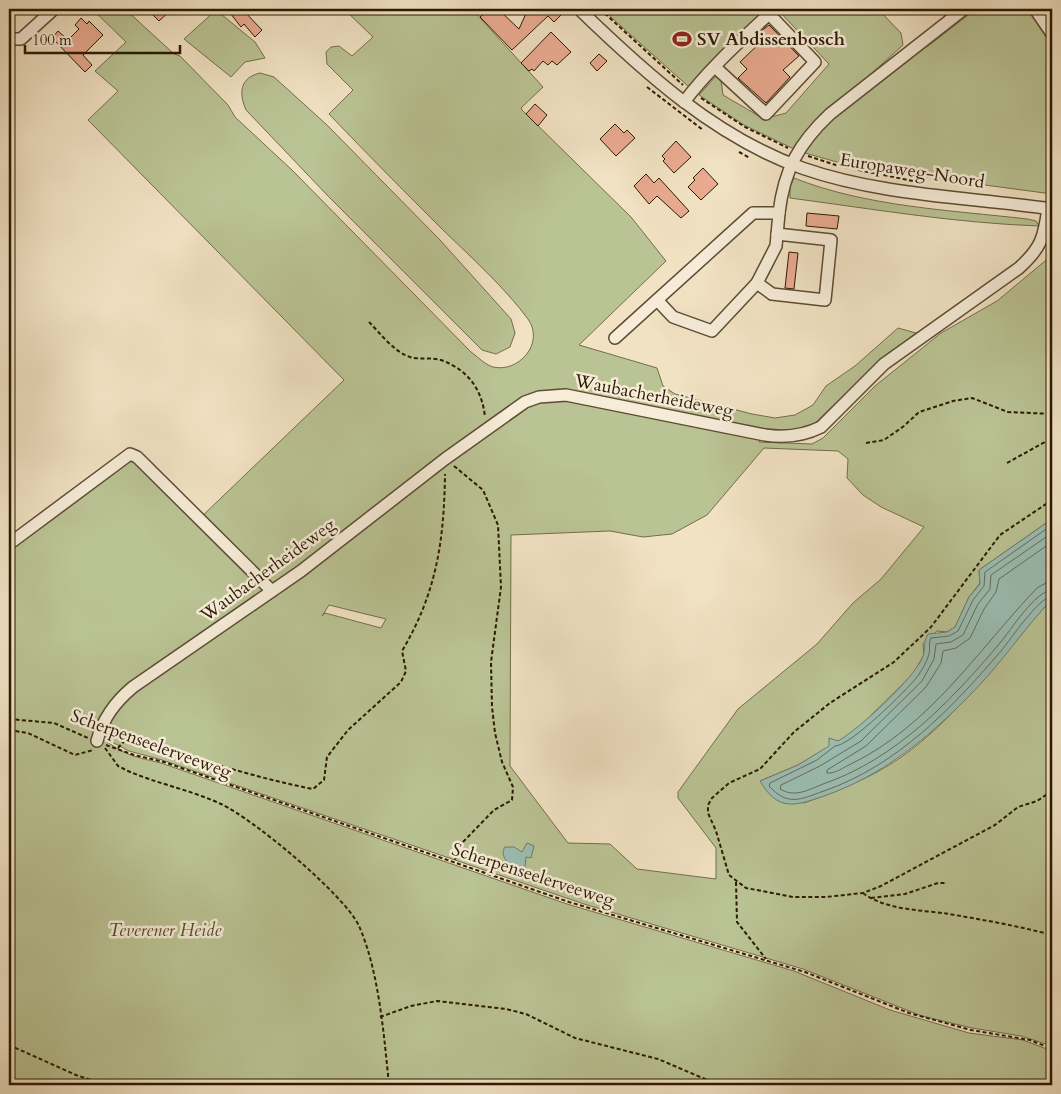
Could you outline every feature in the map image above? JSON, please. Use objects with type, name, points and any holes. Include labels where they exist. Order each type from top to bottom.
[{"type":"street","points":[[9,38],[20,39],[54,9]]},
{"type":"street","name":"Europaweg-Noord","points":[[579,9],[684,102],[739,139],[790,169],[899,190],[1050,208]]},
{"type":"street","points":[[657,300],[673,317],[712,331],[758,283],[776,246],[781,196],[790,169],[806,137],[830,114],[964,9]]},
{"type":"street","points":[[1036,9],[1052,34]]},
{"type":"street","points":[[684,102],[716,67],[770,14],[815,62],[766,114],[716,67]]},
{"type":"street","name":"Waubacherheideweg","points":[[97,741],[104,718],[121,697],[133,687],[272,592],[445,459],[525,402],[539,397],[566,395],[765,435],[789,437],[813,431],[821,427],[884,364],[1019,268],[1036,253],[1046,230],[1050,208]]},
{"type":"street","points":[[615,338],[753,213],[780,213]]},
{"type":"street","points":[[758,283],[772,294],[825,300],[831,240],[777,234]]},
{"type":"street","points":[[9,544],[130,454],[144,464],[272,592]]},
{"type":"path","points":[[600,9],[692,92],[745,128],[799,153],[839,166],[923,182]]},
{"type":"path","points":[[369,322],[389,342],[409,356],[440,360],[464,373],[478,387],[484,411],[486,430]]},
{"type":"path","points":[[866,443],[884,440],[904,426],[919,412],[953,401],[972,398],[1008,412],[1052,414]]},
{"type":"path","points":[[1007,463],[1052,438]]},
{"type":"path","points":[[118,749],[125,740],[139,736],[175,752],[270,781],[313,788],[324,780],[327,757],[348,730],[401,682],[406,671],[402,651],[412,634],[432,587],[444,523],[445,459]]},
{"type":"path","points":[[445,459],[484,490],[498,525],[501,588],[491,662],[492,707],[500,752],[513,787],[512,800],[494,810],[462,843],[454,862]]},
{"type":"path","points":[[1052,500],[1000,535],[931,627],[894,662],[830,703],[794,732],[760,769],[729,783],[712,798],[708,805],[708,813],[716,831],[729,875],[746,888],[793,897],[863,893],[937,858],[996,825],[1013,809],[1042,798],[1052,791]]},
{"type":"path","name":"Scherpenseelerveeweg","points":[[9,719],[54,723],[118,749],[164,762],[569,902],[805,972],[885,1005],[930,1020],[971,1030],[1030,1040],[1052,1049]]},
{"type":"path","points":[[9,730],[28,733],[76,756],[89,753],[95,748],[97,741],[108,750],[118,766],[123,769],[144,778],[207,798],[235,812],[268,836],[319,881],[358,923],[366,944],[374,976],[389,1085]]},
{"type":"path","points":[[736,882],[737,922],[757,950],[768,961]]},
{"type":"path","points":[[869,898],[905,894],[938,883],[946,883]]},
{"type":"path","points":[[863,893],[869,898],[894,905],[1016,925],[1052,935]]},
{"type":"path","points":[[380,1017],[411,1006],[437,1001],[506,1009],[526,1014],[575,1038],[658,1059],[719,1085]]},
{"type":"path","points":[[9,1045],[76,1075],[106,1085]]},
{"type":"green space","name":"Teverener Heide","points":[[92,9],[125,9],[174,54],[180,56],[228,105],[235,117],[293,171],[471,352],[490,366],[503,368],[520,361],[527,354],[533,337],[528,319],[488,274],[329,114],[353,90],[327,64],[326,52],[331,47],[339,46],[352,56],[373,37],[344,9],[472,9],[543,87],[521,108],[522,110],[631,217],[666,261],[579,345],[657,368],[663,386],[675,394],[775,418],[795,415],[813,405],[826,386],[855,366],[898,328],[916,333],[883,358],[812,426],[803,431],[767,431],[759,442],[812,444],[823,438],[875,386],[941,333],[997,301],[1051,256],[1052,251],[1052,519],[979,570],[980,583],[969,597],[955,627],[947,632],[937,631],[923,644],[924,655],[913,674],[854,732],[798,765],[760,781],[804,803],[854,784],[889,765],[922,741],[962,703],[1052,599],[1052,1046],[1021,1036],[972,1028],[922,1016],[803,969],[584,904],[162,760],[129,751],[97,734],[113,746],[134,756],[161,763],[567,904],[794,971],[890,1010],[969,1033],[1023,1040],[1052,1051],[1052,1085],[9,1085],[9,549],[130,459],[196,522],[344,380],[88,120],[118,91],[95,71],[126,42]],"holes":[[[764,448],[838,451],[848,459],[847,478],[863,495],[881,507],[924,527],[881,579],[853,603],[817,644],[738,709],[678,792],[678,798],[716,848],[716,879],[637,869],[610,844],[568,843],[510,766],[511,535],[610,531],[643,537],[672,534],[707,515]],[[329,605],[386,619],[381,628],[325,613],[322,616]]]},
{"type":"green space","points":[[602,9],[767,9],[689,87]]},
{"type":"green space","points":[[777,9],[878,9],[901,33],[903,45],[806,133],[796,150],[744,125],[699,95],[716,76],[721,80],[723,95],[764,119],[786,113],[829,64]]},
{"type":"green space","points":[[976,9],[1028,9],[1052,45],[1052,194],[858,168],[805,153],[808,139],[913,52],[928,46]]},
{"type":"green space","points":[[216,10],[255,42],[265,58],[245,62],[231,77],[184,39]]},
{"type":"green space","points":[[260,73],[274,77],[327,125],[440,240],[511,319],[515,333],[510,347],[496,354],[482,350],[328,196],[246,110],[242,98],[242,87],[253,75]]},
{"type":"green space","points":[[794,178],[822,188],[880,201],[939,210],[1027,219],[1036,221],[1039,226],[945,219],[790,198],[790,186]]},
{"type":"water","points":[[1052,519],[1052,599],[981,684],[954,711],[921,741],[885,767],[845,788],[796,804],[781,802],[767,791],[760,781],[798,765],[829,746],[829,738],[838,741],[859,726],[885,702],[910,677],[918,665],[923,656],[928,634],[947,632],[955,627],[969,597],[980,584],[979,570]]},
{"type":"water","points":[[527,843],[534,846],[531,858],[526,857],[525,867],[512,870],[504,856],[503,850],[505,847],[514,847],[522,852]]},
{"type":"building","points":[[147,9],[172,9],[159,21]]},
{"type":"building","points":[[227,9],[242,9],[262,30],[255,37],[244,24],[241,27]]},
{"type":"building","points":[[489,9],[498,9],[519,29],[528,9],[557,9],[561,15],[554,22],[548,16],[512,50],[480,17]]},
{"type":"building","points":[[81,18],[87,24],[89,21],[103,35],[83,55],[92,65],[85,72],[52,38],[58,31],[68,40],[79,29],[75,25]]},
{"type":"building","points":[[769,25],[799,56],[783,70],[790,77],[766,103],[738,78],[747,69],[740,62],[766,37],[761,31]]},
{"type":"building","points":[[551,32],[571,52],[557,65],[552,61],[548,65],[543,61],[534,71],[532,69],[529,71],[521,63]]},
{"type":"building","points":[[599,54],[607,61],[597,71],[590,63]]},
{"type":"building","points":[[535,104],[547,115],[538,126],[526,114]]},
{"type":"building","points":[[615,124],[624,133],[627,130],[635,138],[616,156],[600,139]]},
{"type":"building","points":[[676,141],[691,157],[674,173],[663,161],[665,159],[662,156]]},
{"type":"building","points":[[703,168],[718,184],[701,200],[688,187],[695,180],[693,178]]},
{"type":"building","points":[[646,174],[654,183],[659,178],[689,211],[681,218],[657,196],[649,204],[634,186]]},
{"type":"building","points":[[807,213],[839,216],[837,229],[806,226]]},
{"type":"building","points":[[789,252],[798,253],[794,289],[785,288]]},
{"type":"place","name":"SV Abdissenbosch","points":[[682,39]]}]
